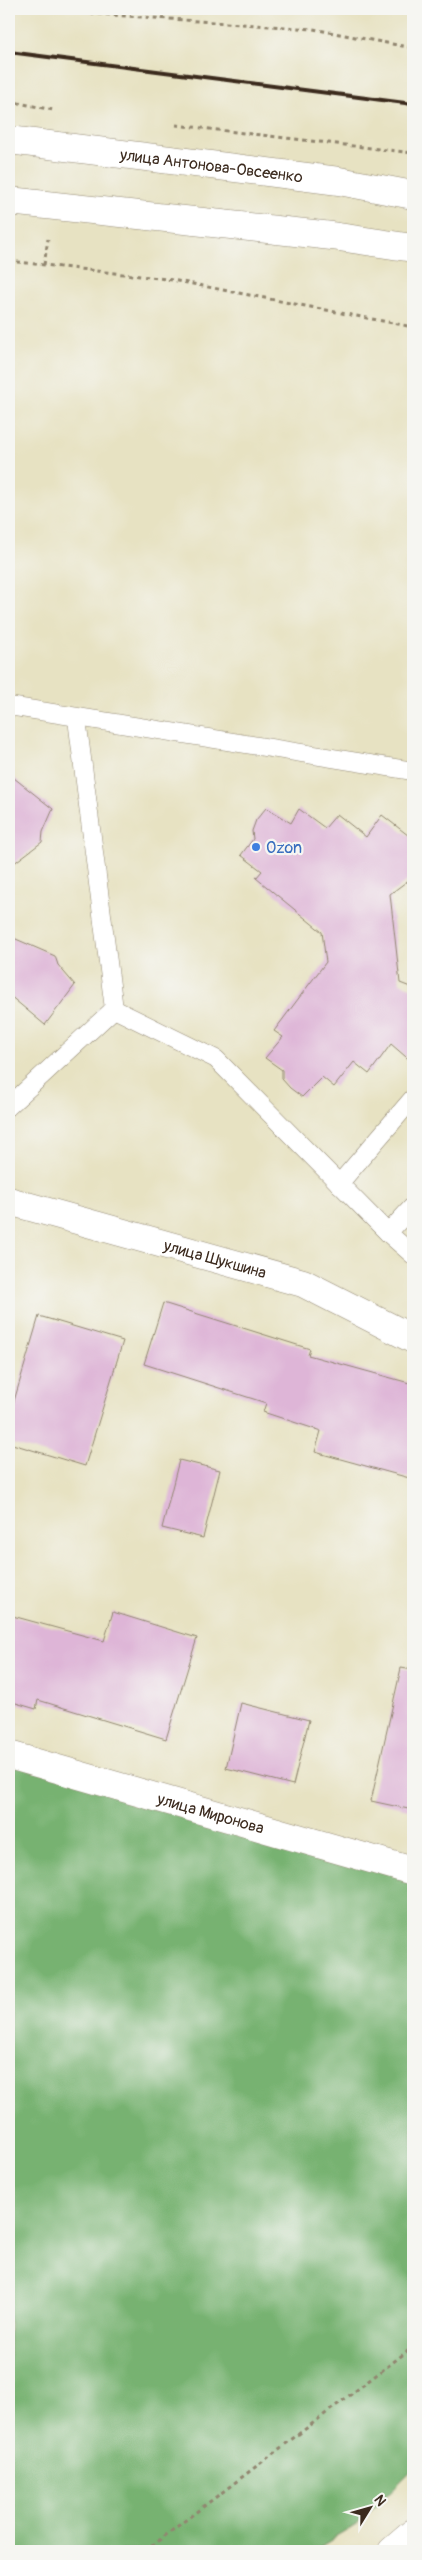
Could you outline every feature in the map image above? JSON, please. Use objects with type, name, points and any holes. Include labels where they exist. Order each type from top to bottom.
[{"type":"main road","name":"улица Антонова-Овсеенко","points":[[9,140],[340,181],[413,195]]},
{"type":"main road","points":[[9,201],[332,236],[413,248]]},
{"type":"main road","name":"улица Шукшина","points":[[9,1201],[303,1284],[413,1339]]},
{"type":"main road","name":"улица Миронова","points":[[9,1755],[413,1871]]},
{"type":"main road","points":[[392,2551],[413,2533]]},
{"type":"lane","points":[[9,706],[77,719],[413,771]]},
{"type":"lane","points":[[77,719],[114,1009]]},
{"type":"lane","points":[[9,1106],[114,1009]]},
{"type":"lane","points":[[114,1009],[216,1059],[388,1233],[413,1255]]},
{"type":"lane","points":[[339,1184],[413,1098]]},
{"type":"lane","points":[[388,1233],[413,1206]]},
{"type":"path","points":[[26,9],[313,29],[413,48]]},
{"type":"path","points":[[9,101],[56,110]]},
{"type":"path","points":[[175,124],[413,153]]},
{"type":"path","points":[[9,261],[167,279],[413,327]]},
{"type":"path","points":[[145,2551],[413,2347]]},
{"type":"green space","points":[[9,1755],[413,1871],[413,2469],[358,2524],[313,2551],[9,2551]]},
{"type":"building","points":[[9,774],[53,809],[43,832],[42,842],[9,867]]},
{"type":"building","points":[[266,808],[291,823],[299,809],[325,828],[337,814],[366,837],[382,815],[413,839],[413,863],[410,879],[390,894],[400,983],[413,988],[413,1063],[391,1044],[369,1074],[354,1062],[334,1087],[322,1077],[302,1097],[282,1079],[282,1070],[265,1058],[283,1037],[274,1031],[326,962],[322,932],[256,878],[262,871],[241,855],[253,839],[252,831],[256,820]]},
{"type":"building","points":[[9,936],[55,956],[58,965],[75,985],[45,1025],[9,995]]},
{"type":"building","points":[[163,1303],[310,1349],[308,1355],[413,1384],[413,1479],[315,1452],[321,1431],[263,1412],[266,1403],[144,1364]]},
{"type":"building","points":[[39,1316],[123,1341],[85,1466],[9,1443],[9,1418]]},
{"type":"building","points":[[179,1460],[220,1470],[203,1538],[162,1528]]},
{"type":"building","points":[[113,1612],[197,1638],[166,1739],[38,1700],[36,1709],[9,1701],[9,1615],[104,1641]]},
{"type":"building","points":[[401,1668],[413,1670],[413,1810],[371,1801]]},
{"type":"building","points":[[241,1703],[309,1720],[293,1785],[226,1768]]},
{"type":"railway","points":[[9,52],[413,104]]},
{"type":"place","name":"Ozon","points":[[256,847]]}]
